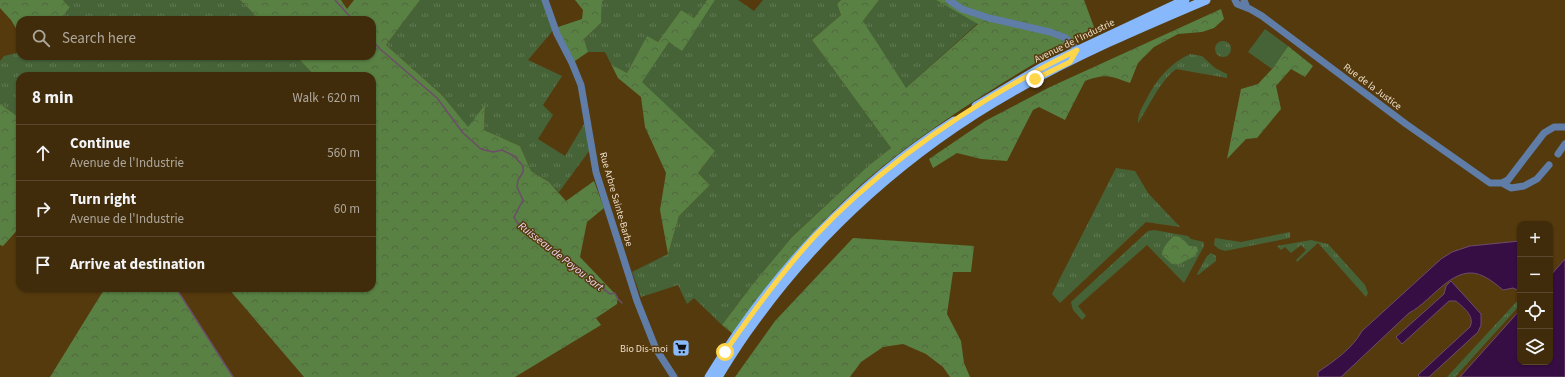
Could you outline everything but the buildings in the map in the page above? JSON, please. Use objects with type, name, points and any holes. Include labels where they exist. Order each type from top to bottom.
[{"type":"main road","name":"Avenue de l'Industrie","points":[[709,377],[757,306],[814,238],[864,190],[915,148],[951,122],[1008,86],[1077,50],[1185,0]]},
{"type":"main road","name":"Avenue de l'Industrie","points":[[718,377],[753,324],[779,290],[819,244],[882,183],[957,125],[1011,92],[1090,51],[1206,0]]},
{"type":"street","name":"Rue Arbre Sainte-Barbe","points":[[545,0],[557,35],[572,62],[581,85],[596,172],[637,301],[656,349],[674,377]]},
{"type":"street","points":[[949,0],[962,9],[990,18],[1050,32],[1066,38],[1077,50],[1090,51]]},
{"type":"street","name":"Rue de la Justice","points":[[1235,0],[1237,4],[1262,16],[1490,183],[1502,184],[1511,188],[1524,186],[1537,179],[1549,165]]},
{"type":"street","points":[[1244,0],[1246,8]]},
{"type":"street","points":[[1070,62],[1077,50]]},
{"type":"street","points":[[1502,184],[1508,180],[1544,133],[1554,127],[1565,126]]},
{"type":"street","points":[[1558,154],[1565,144]]},
{"type":"green space","points":[[0,0],[63,0],[70,7],[63,16],[16,16],[16,28],[11,20],[0,8]]},
{"type":"green space","points":[[63,0],[240,0],[256,16],[63,16],[70,7]]},
{"type":"green space","points":[[240,0],[341,0],[347,9],[354,0],[420,0],[386,45],[442,95],[468,127],[485,105],[484,130],[520,146],[531,171],[549,182],[566,201],[594,181],[604,208],[587,222],[580,257],[618,297],[617,304],[596,318],[601,325],[515,377],[304,377],[231,292],[376,292],[376,72],[311,72],[300,60],[376,60],[376,16],[256,16]]},
{"type":"green space","points":[[420,0],[545,0],[555,28],[528,60],[562,76],[543,105],[553,115],[538,139],[565,156],[587,119],[592,147],[559,192],[549,182],[531,171],[520,146],[484,130],[485,106],[468,128],[442,95],[386,45]]},
{"type":"green space","points":[[575,0],[604,0],[602,2],[601,23],[584,39],[588,52],[572,63],[555,28],[582,19],[583,10]]},
{"type":"green space","points":[[604,0],[707,0],[694,18],[681,10],[658,42],[647,37],[627,73],[611,64],[605,52],[588,52],[584,39],[601,23],[602,2]]},
{"type":"green space","points":[[707,0],[715,0],[682,51],[669,42],[642,82],[715,151],[698,173],[710,185],[679,216],[668,254],[660,210],[666,173],[645,127],[641,97],[618,78],[611,64],[627,73],[647,36],[658,42],[681,10],[694,18]]},
{"type":"green space","points":[[715,0],[738,0],[754,11],[763,0],[841,0],[837,4],[841,15],[812,40],[891,148],[868,166],[792,237],[752,285],[722,325],[694,298],[687,304],[678,285],[641,297],[632,272],[668,254],[679,216],[710,185],[698,173],[715,151],[641,82],[669,42],[682,50]]},
{"type":"green space","points":[[841,0],[879,0],[863,21],[906,88],[978,24],[936,0],[1084,0],[1094,27],[975,100],[918,140],[863,183],[844,200],[810,236],[763,293],[733,334],[722,325],[752,285],[792,237],[868,166],[891,148],[812,40],[841,15],[837,4]]},
{"type":"green space","points":[[879,0],[936,0],[978,23],[905,89],[863,21]]},
{"type":"green space","points":[[1221,9],[1224,19],[1214,28],[1202,32],[1178,34],[1154,47],[1138,63],[1130,83],[1108,76],[1085,81],[1065,120],[1039,107],[1033,110],[1007,161],[981,159],[957,153],[933,168],[929,159],[985,121],[1050,87]]},
{"type":"green space","points":[[1265,29],[1288,46],[1272,69],[1248,52]]},
{"type":"green space","points":[[1223,41],[1229,43],[1231,49],[1229,55],[1223,57],[1217,55],[1215,49],[1217,43]]},
{"type":"green space","points":[[1288,46],[1313,66],[1305,77],[1291,69],[1276,86],[1281,109],[1257,138],[1246,139],[1227,159],[1241,89],[1258,84],[1272,69]]},
{"type":"green space","points":[[16,53],[16,60],[300,60],[311,72],[16,72],[16,115],[0,104],[0,61],[4,56]]},
{"type":"green space","points":[[1190,54],[1202,56],[1215,68],[1227,74],[1227,78],[1176,69],[1160,87],[1138,123],[1141,109],[1159,79],[1169,68]]},
{"type":"green space","points":[[0,104],[16,115],[16,231],[3,246],[0,245]]},
{"type":"green space","points":[[1116,168],[1135,171],[1148,193],[1180,227],[1146,222],[1060,303],[1052,294]]},
{"type":"green space","points":[[1154,230],[1188,236],[1191,239],[1204,242],[1204,246],[1184,283],[1147,245],[1078,306],[1086,316],[1082,320],[1073,310],[1071,302],[1148,231]]},
{"type":"green space","points":[[1290,232],[1290,238],[1225,251],[1214,245],[1215,238],[1241,242]]},
{"type":"green space","points":[[1174,236],[1181,238],[1189,246],[1197,246],[1198,251],[1193,257],[1177,265],[1172,264],[1162,255],[1164,247]]},
{"type":"green space","points":[[853,238],[974,246],[971,272],[953,272],[947,314],[961,341],[964,363],[970,377],[950,377],[943,367],[926,354],[903,344],[883,347],[861,362],[850,377],[735,377],[775,321]]},
{"type":"green space","points":[[1311,240],[1328,244],[1365,285],[1368,293],[1366,297],[1318,243],[1297,262],[1296,260],[1306,250],[1301,245],[1291,253],[1285,247],[1281,250],[1277,246]]},
{"type":"green space","points":[[1211,253],[1216,256],[1216,261],[1198,275],[1197,274],[1207,256]]},
{"type":"green space","points":[[103,292],[179,292],[233,377],[50,377]]},
{"type":"green space","points":[[1517,301],[1517,308],[1455,377],[1447,377]]},
{"type":"shaded area","points":[[1517,241],[1517,290],[1513,288],[1503,290],[1487,278],[1474,273],[1464,274],[1454,278],[1409,313],[1341,377],[1318,377],[1318,372],[1348,349],[1362,331],[1441,259],[1452,252],[1470,246]]},
{"type":"shaded area","points":[[1565,259],[1565,377],[1460,377],[1517,313],[1517,365],[1553,365],[1553,273]]},
{"type":"shaded area","points":[[1451,281],[1481,314],[1481,325],[1478,332],[1429,377],[1420,377],[1418,375],[1470,327],[1471,319],[1468,312],[1456,301],[1449,301],[1402,344],[1396,337],[1444,294],[1446,286]]},
{"type":"waterway","name":"Ruisseau de Poyou Sart","points":[[335,0],[349,16]]},
{"type":"waterway","name":"Ruisseau de Poyou Sart","points":[[376,44],[437,98],[463,133],[481,149],[493,152],[502,150],[514,156],[523,166],[523,172],[518,180],[517,187],[523,200],[514,217],[517,222],[526,231],[569,260],[610,294],[615,293],[617,298],[622,303]]},
{"type":"waterway","points":[[179,292],[233,377]]},
{"type":"place","name":"Bio Dis-moi","points":[[681,348]]},
{"type":"route","points":[[725,352],[757,306],[784,272],[814,238],[864,190],[915,148],[951,122],[1008,86],[1077,50],[1070,62],[1035,79]]}]
